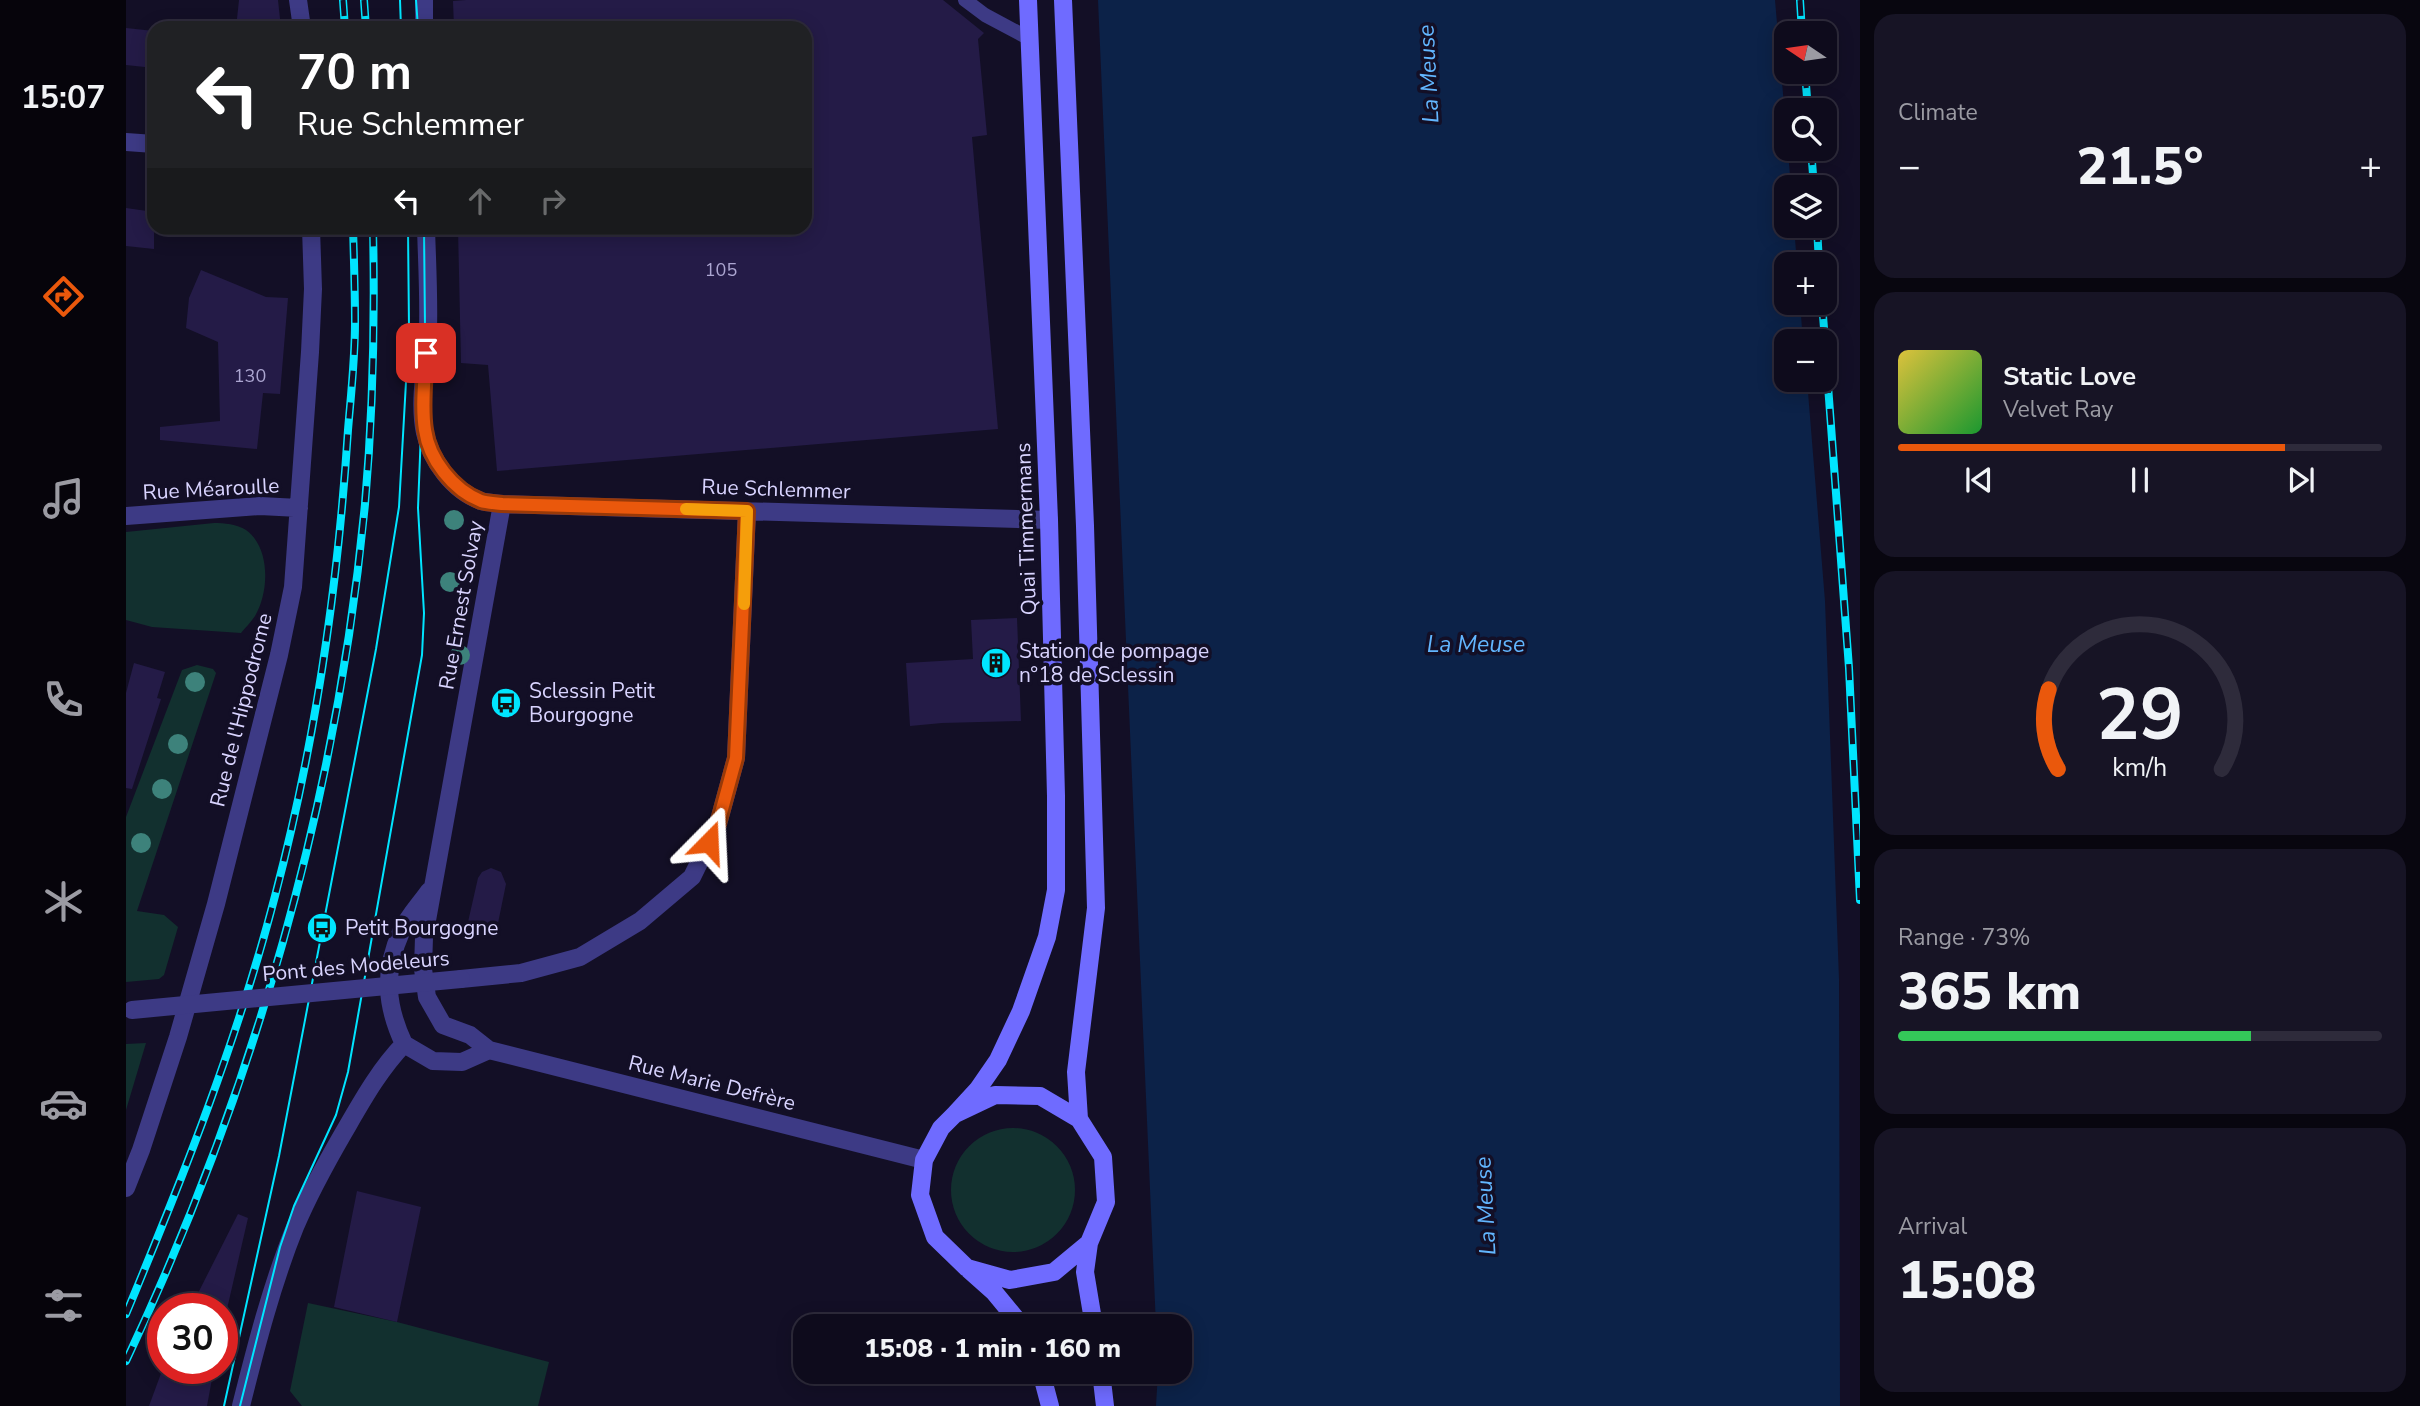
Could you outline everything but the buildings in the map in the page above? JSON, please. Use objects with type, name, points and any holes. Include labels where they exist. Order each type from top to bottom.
[{"type":"main road","name":"Quai Timmermans","points":[[955,1114],[978,1089],[998,1060],[1021,1011],[1046,937],[1056,890],[1049,520],[1028,0]]},
{"type":"main road","points":[[1063,0],[1085,526],[1096,908],[1076,1072],[1079,1119]]},
{"type":"main road","points":[[1012,1314],[994,1292],[935,1237],[920,1195],[925,1160],[941,1129],[955,1114],[995,1095],[1040,1096],[1079,1119],[1103,1157],[1106,1202],[1089,1243],[1085,1272],[1092,1314]]},
{"type":"main road","points":[[967,1268],[1010,1280],[1054,1272],[1089,1243]]},
{"type":"main road","points":[[1045,1384],[1051,1406]]},
{"type":"main road","points":[[1102,1384],[1105,1406]]},
{"type":"street","points":[[298,0],[301,21]]},
{"type":"street","points":[[424,0],[424,21]]},
{"type":"street","points":[[126,142],[147,144]]},
{"type":"street","name":"Rue de l'Hippodrome","points":[[126,1188],[178,1037],[216,904],[279,655],[293,587],[312,314],[311,235]]},
{"type":"street","name":"Rue Ernest Solvay","points":[[426,235],[428,328],[425,432],[433,455],[444,473],[461,489],[481,501],[502,504],[424,937],[427,997],[443,1025]]},
{"type":"street","name":"Rue Schlemmer","points":[[502,504],[1049,520]]},
{"type":"street","name":"Rue Méaroulle","points":[[126,516],[260,506],[299,508]]},
{"type":"street","name":"Pont des Modeleurs","points":[[129,1010],[521,973],[580,957],[640,921],[692,877],[718,824],[736,758],[747,511]]},
{"type":"street","points":[[433,885],[401,930],[390,966],[388,995],[391,1014],[404,1044],[433,1061],[462,1062],[489,1049]]},
{"type":"street","name":"Rue Marie Defrère","points":[[443,1025],[470,1035],[489,1049],[925,1160]]},
{"type":"street","points":[[242,1406],[278,1277],[309,1195],[365,1095],[404,1044]]},
{"type":"lane","points":[[965,0],[985,15],[1030,39]]},
{"type":"green space","points":[[214,523],[235,525],[246,530],[254,538],[264,559],[265,583],[260,606],[241,633],[152,627],[126,620],[126,532]]},
{"type":"green space","points":[[197,665],[213,669],[216,673],[137,911],[164,915],[178,927],[164,975],[159,979],[126,982],[126,817],[182,670]]},
{"type":"green space","points":[[146,1043],[126,1110],[126,1044]]},
{"type":"green space","points":[[1013,1128],[1037,1132],[1057,1146],[1071,1166],[1075,1190],[1071,1214],[1057,1234],[1037,1248],[1013,1252],[989,1248],[969,1234],[955,1214],[951,1190],[955,1166],[969,1146],[989,1132]]},
{"type":"green space","points":[[308,1303],[397,1322],[549,1362],[538,1406],[302,1406],[290,1391]]},
{"type":"water","name":"La Meuse","points":[[1098,0],[1775,0],[1774,84],[1782,84],[1783,98],[1774,98],[1774,161],[1789,161],[1790,175],[1774,175],[1774,238],[1795,238],[1796,252],[1774,252],[1774,315],[1801,315],[1802,329],[1774,329],[1774,392],[1808,392],[1825,601],[1839,979],[1840,1406],[1156,1406],[1157,1384],[1192,1384],[1192,1314],[1155,1314]]},
{"type":"tram line","points":[[400,0],[401,21]]},
{"type":"tram line","points":[[416,0],[418,21]]},
{"type":"tram line","points":[[224,1406],[279,1156],[376,649],[399,507],[409,328],[408,235]]},
{"type":"tram line","points":[[240,1406],[280,1247],[294,1206],[336,1115],[348,1072],[422,655],[424,613],[418,508],[425,328],[424,235]]},
{"type":"railway","points":[[343,0],[344,21]]},
{"type":"railway","points":[[364,0],[366,21]]},
{"type":"railway","points":[[1800,0],[1801,21]]},
{"type":"railway","points":[[1806,84],[1807,98]]},
{"type":"railway","points":[[1812,161],[1813,175]]},
{"type":"railway","points":[[126,1314],[227,1055],[275,896],[302,781],[323,664],[344,489],[355,336],[353,235]]},
{"type":"railway","points":[[126,1361],[172,1259],[250,1050],[283,943],[311,835],[334,725],[352,615],[365,504],[373,366],[373,235]]},
{"type":"railway","points":[[1818,238],[1818,252]]},
{"type":"railway","points":[[1823,315],[1824,329]]},
{"type":"railway","points":[[1828,392],[1849,668],[1860,900]]},
{"type":"slow traffic","points":[[686,509],[747,511],[744,604]]},
{"type":"place","name":"Station de pompage n°18 de Sclessin","points":[[996,663]]},
{"type":"place","name":"Sclessin Petit Bourgogne","points":[[506,703]]},
{"type":"place","name":"Petit Bourgogne","points":[[322,928]]},
{"type":"route","points":[[426,353],[425,432],[433,455],[444,473],[461,489],[481,501],[502,504],[747,511],[736,758],[718,824],[709,842]]}]
